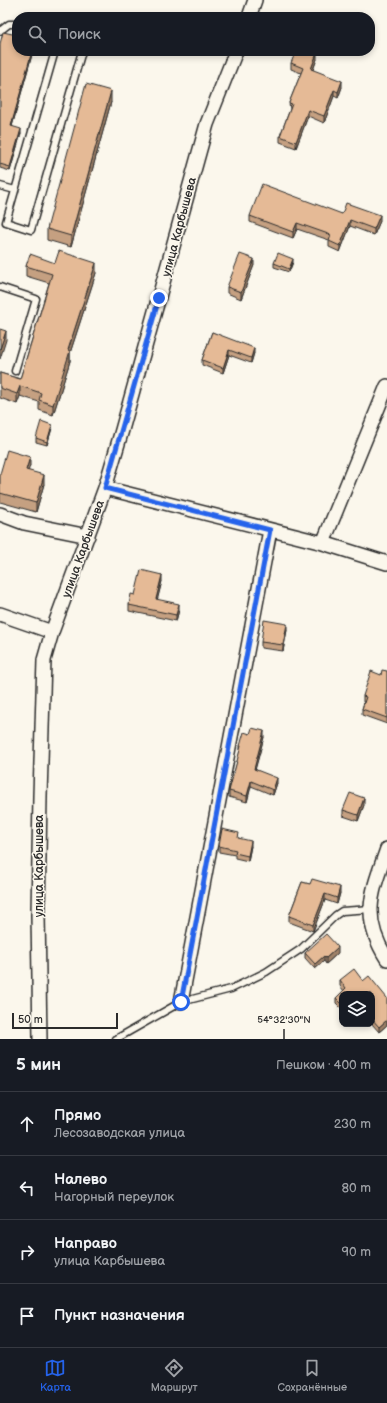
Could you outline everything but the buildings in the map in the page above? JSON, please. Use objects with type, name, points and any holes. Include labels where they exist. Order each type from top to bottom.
[{"type":"street","points":[[251,12],[255,0]]},
{"type":"street","name":"улица Карбышева","points":[[40,1039],[38,915],[44,660],[52,632],[105,488],[207,124],[234,56]]},
{"type":"street","points":[[323,544],[387,386]]},
{"type":"street","points":[[105,488],[323,544],[387,563]]},
{"type":"street","points":[[0,514],[24,523],[88,536]]},
{"type":"street","points":[[181,1002],[270,530]]},
{"type":"street","points":[[0,614],[52,632]]},
{"type":"street","points":[[387,849],[375,885],[371,909],[372,924],[376,941],[387,959]]},
{"type":"lane","points":[[0,31],[9,24],[12,24]]},
{"type":"lane","points":[[54,56],[6,222],[31,230],[81,56]]},
{"type":"lane","points":[[0,186],[15,190]]},
{"type":"lane","points":[[0,287],[36,299],[15,370]]},
{"type":"lane","points":[[116,1039],[181,1002],[231,989],[266,972],[301,950],[342,912],[371,909]]},
{"type":"route","points":[[159,298],[105,488],[270,530],[181,1002]]}]
